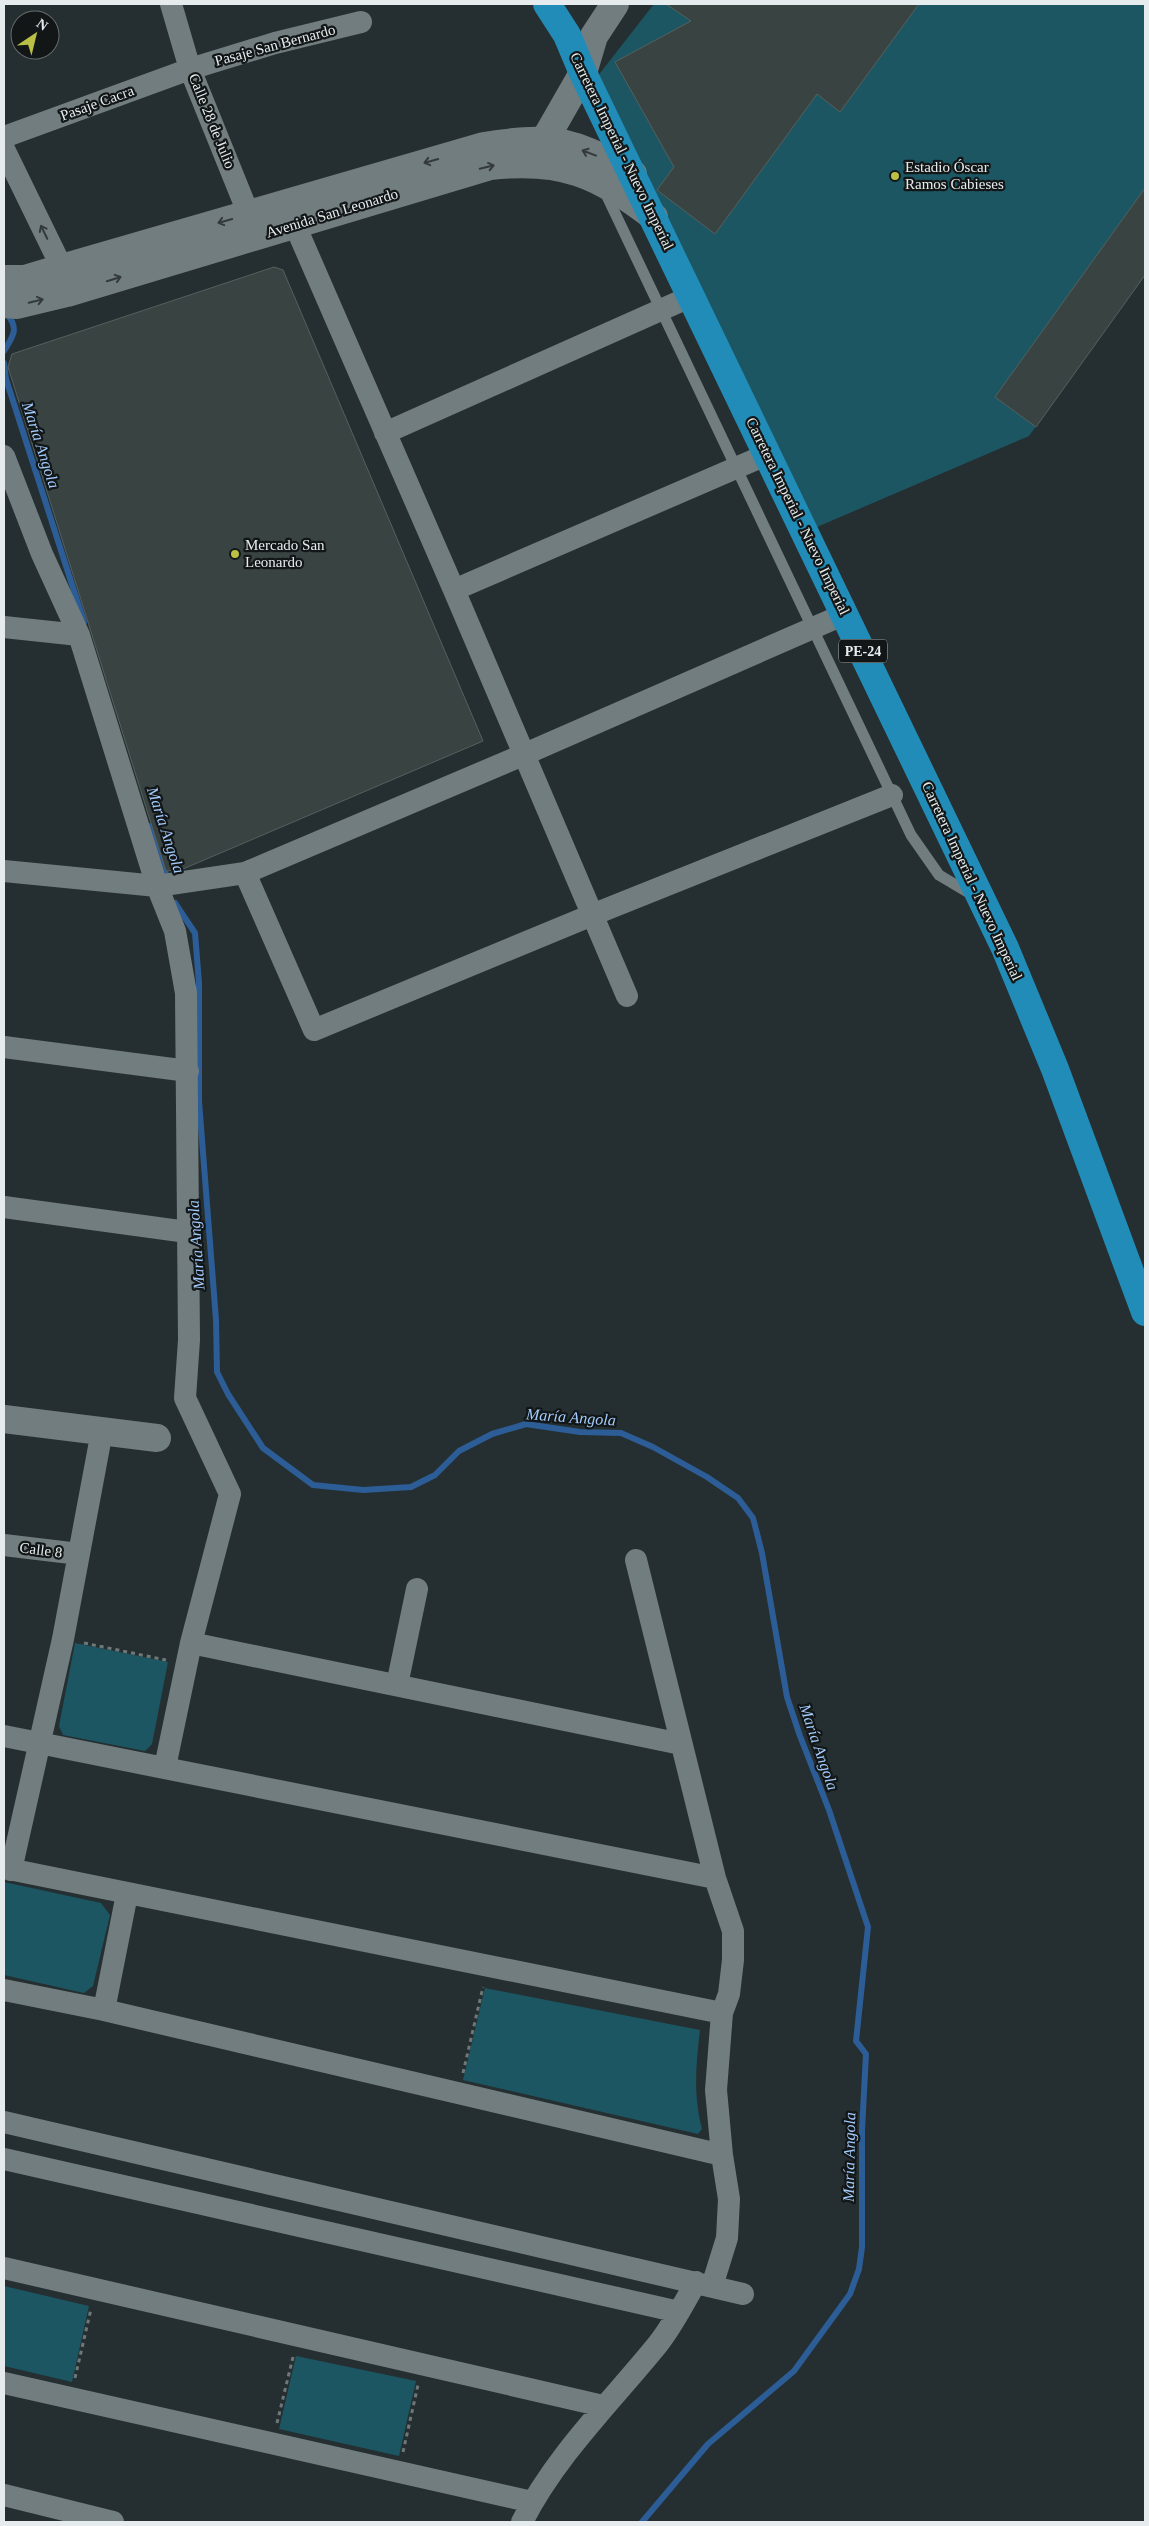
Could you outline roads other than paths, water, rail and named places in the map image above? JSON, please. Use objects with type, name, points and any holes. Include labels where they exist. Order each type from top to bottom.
[{"type":"highway","name":"Carretera Imperial - Nuevo Imperial","points":[[547,4],[567,36],[582,73],[654,216],[1021,984],[1052,1060],[1143,1302]]},
{"type":"street","name":"Calle 28 de Julio","points":[[171,4],[190,68],[253,224]]},
{"type":"street","points":[[544,141],[582,73],[594,36],[615,4]]},
{"type":"street","name":"Pasaje San Bernardo","points":[[190,68],[275,43],[361,22]]},
{"type":"street","name":"Pasaje Cacra","points":[[4,137],[190,68]]},
{"type":"street","name":"Avenida San Leonardo","points":[[290,214],[484,146],[544,141],[575,148],[608,160],[633,174]]},
{"type":"street","points":[[4,149],[65,281]]},
{"type":"street","name":"Avenida San Leonardo","points":[[4,304],[17,306],[65,281],[253,224],[490,166],[517,163],[547,164],[574,170],[598,179],[625,195],[654,216]]},
{"type":"street","points":[[290,214],[454,590],[627,996]]},
{"type":"street","name":"Avenida San Leonardo","points":[[4,279],[25,278],[65,281]]},
{"type":"street","points":[[385,432],[692,296]]},
{"type":"street","points":[[454,590],[768,454]]},
{"type":"street","points":[[4,456],[42,554],[78,636],[165,885],[186,993],[189,1340],[186,1398],[230,1494],[189,1654],[165,1767]]},
{"type":"street","points":[[4,872],[165,885],[245,873],[845,614]]},
{"type":"street","points":[[4,627],[78,636]]},
{"type":"street","points":[[245,873],[314,1030],[592,915],[892,795]]},
{"type":"street","points":[[4,1047],[188,1071]]},
{"type":"street","points":[[4,1207],[187,1232]]},
{"type":"street","points":[[4,1419],[157,1438]]},
{"type":"street","points":[[102,1431],[63,1639],[39,1744],[7,1869],[722,2013]]},
{"type":"street","name":"Calle 8","points":[[4,1545],[79,1554]]},
{"type":"street","points":[[522,2522],[532,2502],[603,2406],[658,2343],[679,2312],[704,2284],[727,2238],[729,2199],[722,2155],[716,2090],[722,2013],[729,1994],[733,1960],[733,1931],[715,1878],[636,1560]]},
{"type":"street","points":[[397,1685],[417,1589]]},
{"type":"street","points":[[189,1654],[397,1685],[681,1744]]},
{"type":"street","points":[[4,1736],[715,1878]]},
{"type":"street","points":[[104,2010],[127,1894]]},
{"type":"street","points":[[4,1990],[104,2010],[722,2155]]},
{"type":"street","points":[[4,2122],[743,2294]]},
{"type":"street","points":[[4,2159],[679,2312]]},
{"type":"street","points":[[4,2268],[603,2406]]},
{"type":"street","points":[[4,2383],[532,2502]]},
{"type":"street","points":[[4,2495],[113,2522]]},
{"type":"lane","points":[[598,179],[911,835],[939,875],[982,900]]},
{"type":"waterway","name":"María Angola","points":[[4,351],[14,332],[13,324],[6,313]]},
{"type":"waterway","name":"María Angola","points":[[4,363],[6,379],[84,622]]},
{"type":"waterway","name":"María Angola","points":[[150,826],[168,881]]},
{"type":"waterway","name":"María Angola","points":[[175,903],[195,933],[199,983],[199,1101],[216,1320],[217,1372],[228,1394],[263,1448],[313,1485],[363,1490],[411,1487],[435,1475],[459,1451],[492,1434],[526,1424],[580,1432],[621,1433],[653,1447],[707,1477],[738,1498],[753,1518],[762,1553],[787,1697],[829,1810],[868,1927],[856,2041],[866,2054],[862,2130],[862,2247],[859,2269],[850,2294],[794,2371],[708,2444],[642,2522]]},
{"type":"place","name":"Estadio Óscar Ramos Cabieses","points":[[895,176]]},
{"type":"place","name":"Mercado San Leonardo","points":[[235,554]]}]
